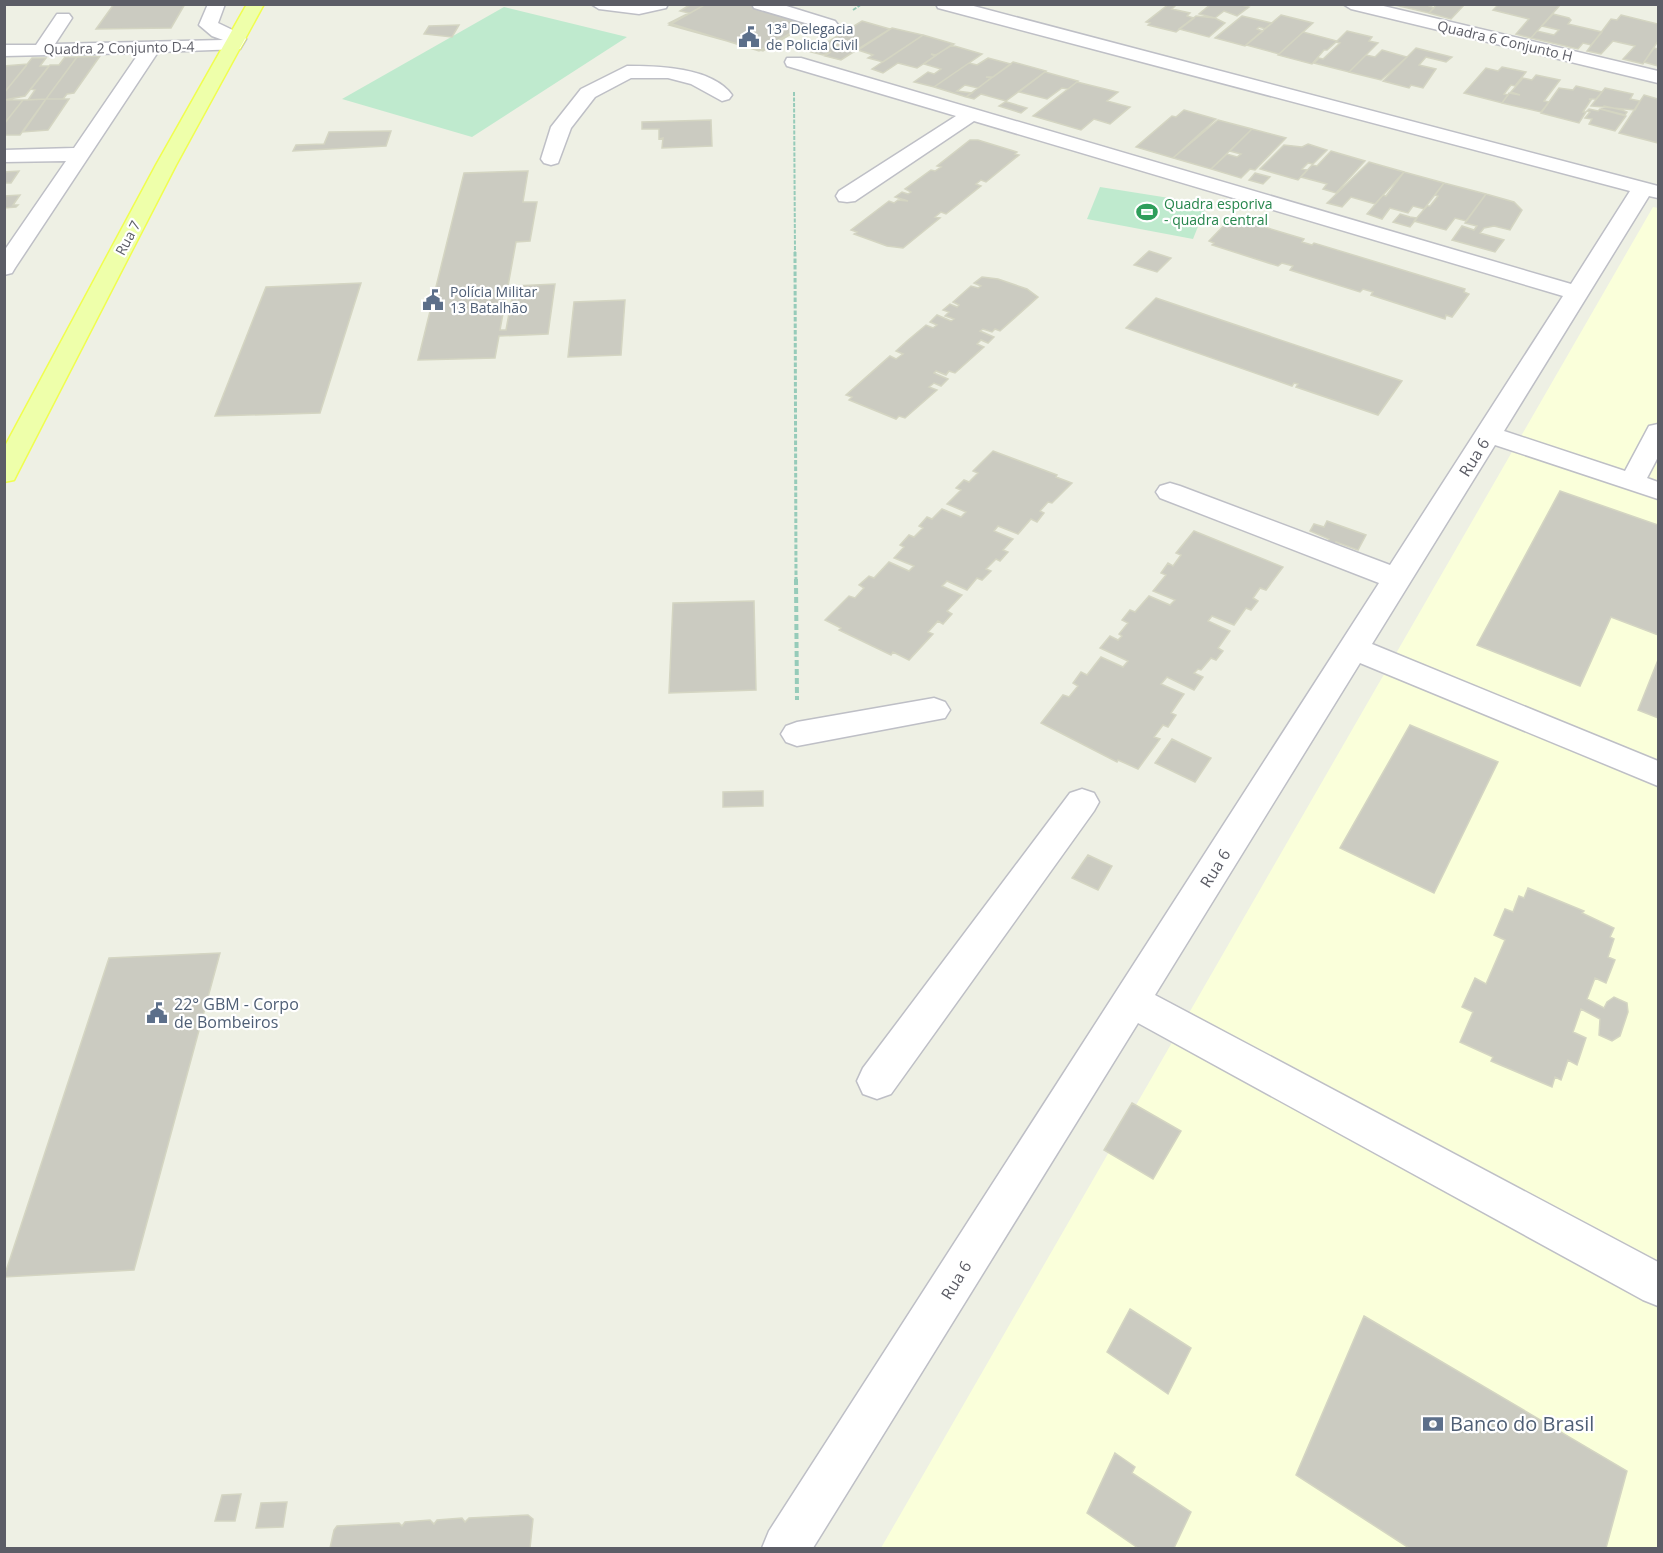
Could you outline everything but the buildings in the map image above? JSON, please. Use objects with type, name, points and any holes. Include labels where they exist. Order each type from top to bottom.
[{"type":"main road","name":"Rua 7","points":[[4,474],[166,165],[256,4]]},
{"type":"street","points":[[217,4],[208,25],[236,42]]},
{"type":"street","points":[[599,4],[639,9],[660,4]]},
{"type":"street","points":[[760,4],[829,24]]},
{"type":"street","points":[[944,4],[1651,190]]},
{"type":"street","name":"Quadra 6 Conjunto H","points":[[1352,4],[1659,77]]},
{"type":"street","points":[[42,50],[63,18]]},
{"type":"street","name":"Quadra 2 Conjunto D-4","points":[[4,51],[236,42]]},
{"type":"street","points":[[4,268],[152,47]]},
{"type":"street","points":[[794,62],[1577,293]]},
{"type":"street","points":[[551,159],[561,127],[588,93],[627,72],[668,72],[698,80],[722,95]]},
{"type":"street","points":[[847,196],[972,114]]},
{"type":"street","points":[[4,156],[82,154]]},
{"type":"street","name":"Rua 6","points":[[786,1548],[1577,293],[1651,190]]},
{"type":"street","points":[[1632,482],[1659,432]]},
{"type":"street","points":[[1488,434],[1659,491]]},
{"type":"street","points":[[1170,492],[1397,579]]},
{"type":"street","points":[[1353,648],[1659,774]]},
{"type":"street","points":[[797,734],[934,710]]},
{"type":"street","points":[[878,1081],[1082,802]]},
{"type":"street","points":[[1131,1001],[1659,1285]]},
{"type":"path","points":[[794,62],[797,734]]},
{"type":"shaded area","points":[[504,7],[627,37],[472,137],[342,99]]},
{"type":"shaded area","name":"Quadra esporiva - quadra central","points":[[1100,187],[1207,204],[1193,239],[1087,219]]},
{"type":"shaded area","points":[[1653,207],[1658,208],[1658,1548],[881,1548]]},
{"type":"place","name":"13ª Delegacia de Policia Civil","points":[[749,37]]},
{"type":"place","name":"Quadra esporiva - quadra central","points":[[1147,212]]},
{"type":"place","name":"Polícia Militar 13 Batalhão","points":[[433,300]]},
{"type":"place","name":"22° GBM - Corpo de Bombeiros","points":[[157,1013]]},
{"type":"place","name":"Banco do Brasil","points":[[1433,1424]]}]
